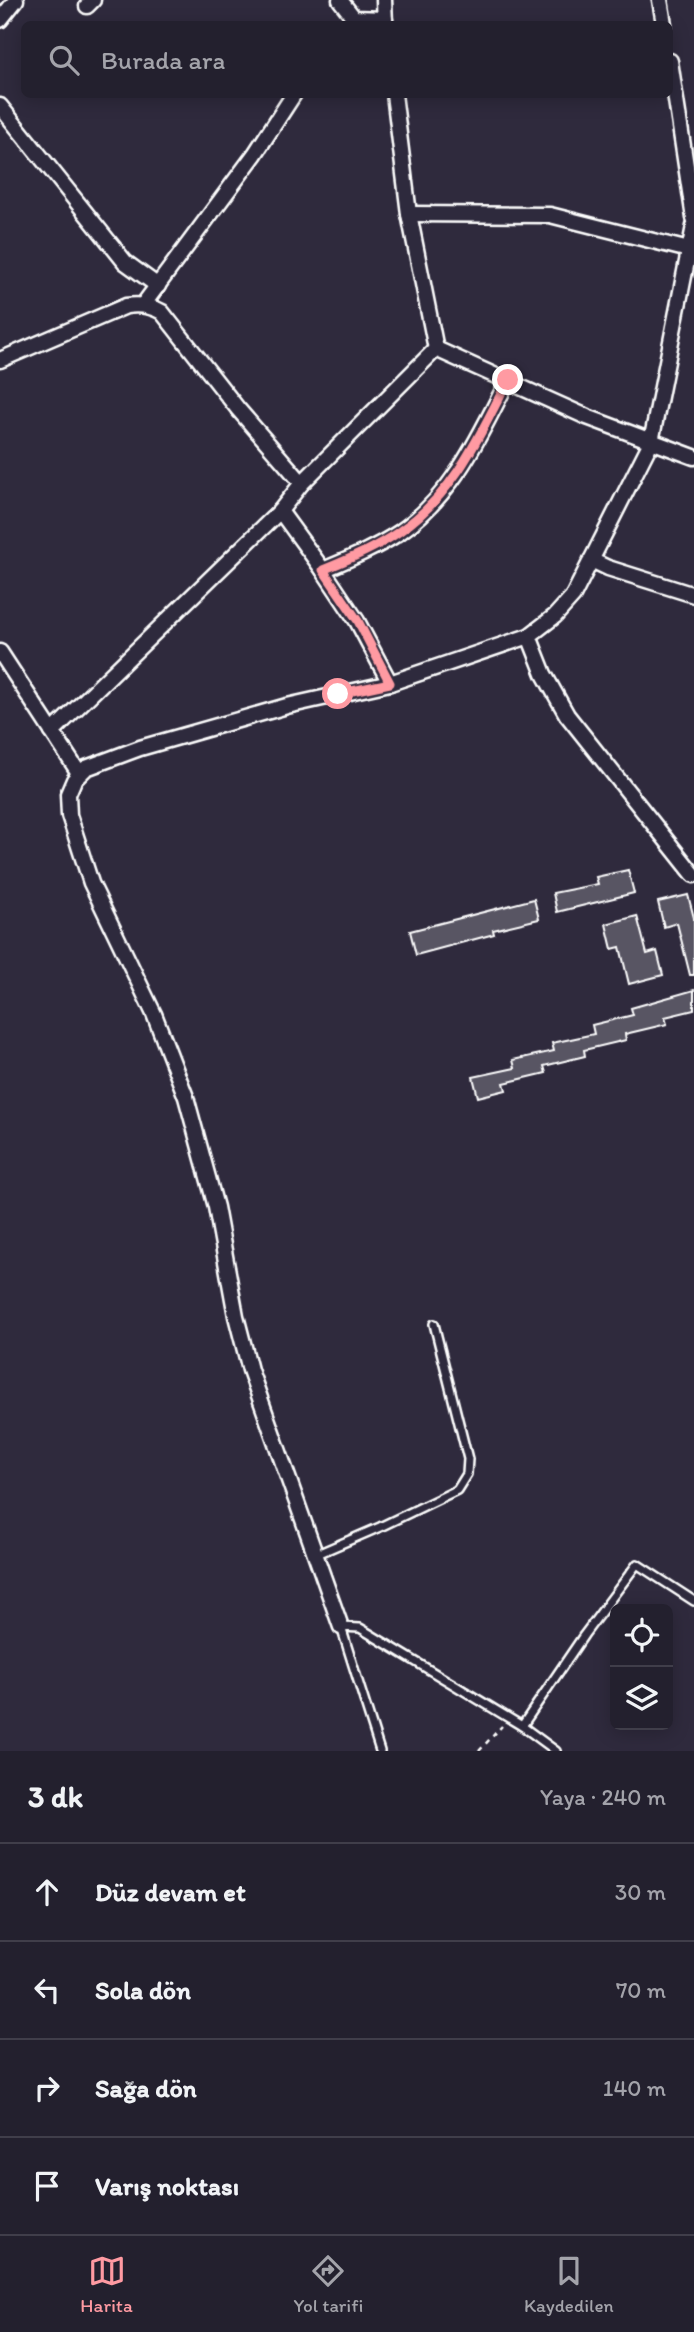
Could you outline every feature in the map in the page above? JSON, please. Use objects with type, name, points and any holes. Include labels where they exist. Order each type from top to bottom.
[{"type":"street","points":[[0,20],[16,0]]},
{"type":"street","points":[[340,0],[352,21]]},
{"type":"street","points":[[384,0],[385,21]]},
{"type":"street","points":[[660,0],[664,21]]},
{"type":"street","points":[[673,81],[694,218]]},
{"type":"street","points":[[144,305],[256,154],[291,98]]},
{"type":"street","points":[[394,98],[409,214],[436,349]]},
{"type":"street","points":[[0,106],[125,261],[158,286]]},
{"type":"street","points":[[409,214],[550,215],[689,250]]},
{"type":"street","points":[[341,1627],[250,1370],[236,1316],[213,1197],[186,1097],[154,1014],[91,883],[67,801],[70,787],[79,773],[86,768],[113,758],[287,706],[390,683],[529,636],[542,627],[573,596],[651,442],[694,226]]},
{"type":"street","points":[[0,360],[125,306],[144,305],[162,313],[238,409],[302,483]]},
{"type":"street","points":[[436,349],[587,417],[694,457]]},
{"type":"street","points":[[52,732],[280,511],[302,483],[436,349]]},
{"type":"street","points":[[323,570],[390,538],[435,502],[460,471],[508,380]]},
{"type":"street","points":[[280,511],[358,621],[390,683]]},
{"type":"street","points":[[591,560],[608,568],[694,595]]},
{"type":"street","points":[[529,636],[544,674],[567,715],[694,875]]},
{"type":"street","points":[[0,652],[79,773]]},
{"type":"lane","points":[[314,1555],[457,1490],[464,1480],[468,1466],[467,1451],[434,1324]]},
{"type":"lane","points":[[522,1726],[584,1635],[637,1564],[694,1601]]},
{"type":"lane","points":[[380,1751],[341,1627],[360,1628],[522,1726],[556,1751]]},
{"type":"path","points":[[480,1751],[510,1719]]},
{"type":"building","points":[[628,870],[634,893],[557,912],[553,893],[598,884],[596,877]]},
{"type":"building","points":[[688,895],[694,918],[694,975],[690,975],[677,923],[664,927],[658,902]]},
{"type":"building","points":[[534,899],[539,919],[493,930],[494,934],[416,955],[410,931]]},
{"type":"building","points":[[637,916],[647,954],[657,951],[663,975],[629,984],[620,947],[612,949],[606,924]]},
{"type":"building","points":[[694,990],[694,1010],[665,1017],[667,1024],[625,1034],[626,1040],[584,1050],[585,1056],[544,1066],[546,1073],[504,1083],[506,1090],[478,1097],[473,1077],[515,1068],[513,1060],[554,1051],[552,1043],[594,1034],[592,1025],[633,1015],[631,1008]]},
{"type":"route","points":[[338,694],[390,683],[358,621],[323,570],[381,544],[400,532],[435,502],[460,471],[508,380]]}]
